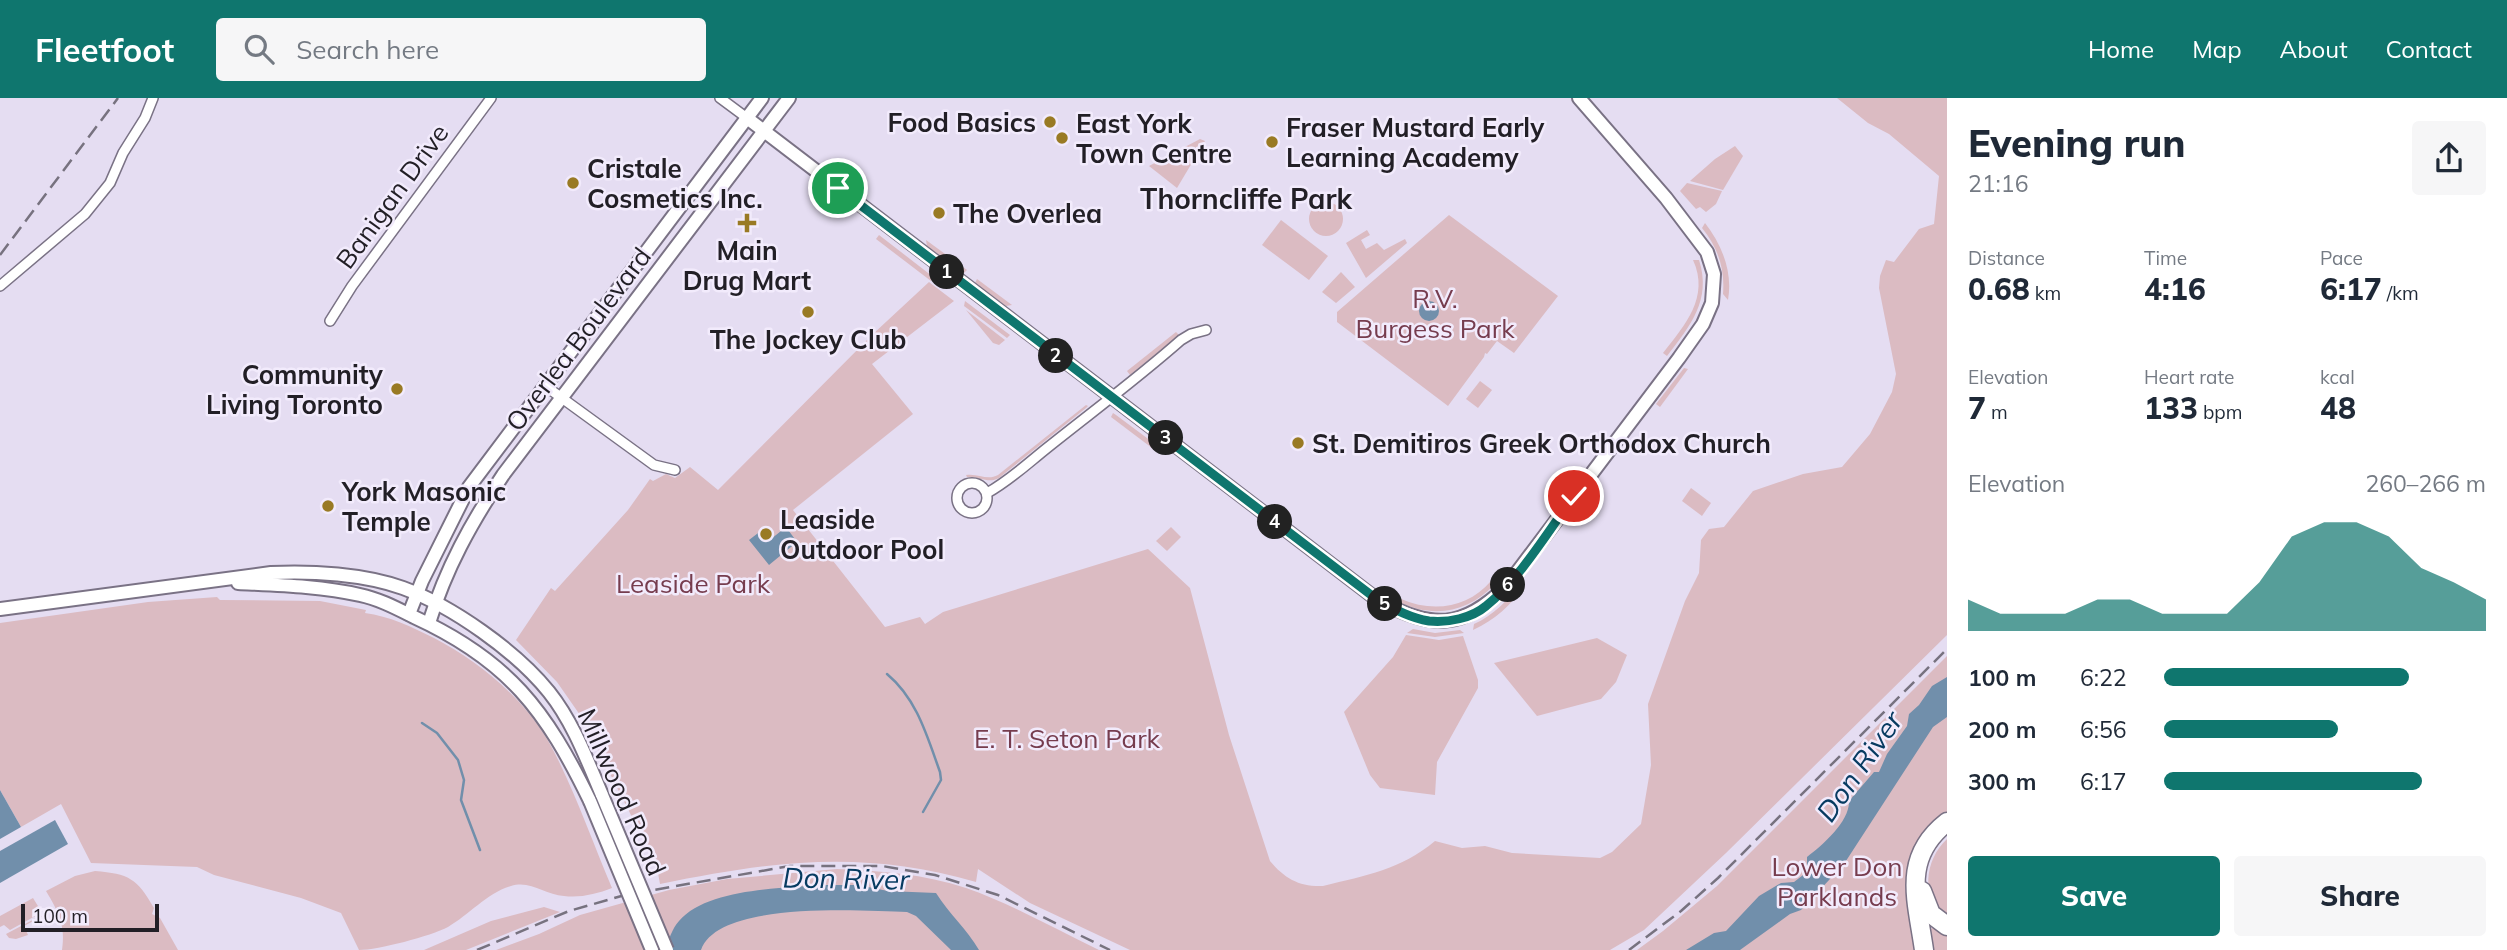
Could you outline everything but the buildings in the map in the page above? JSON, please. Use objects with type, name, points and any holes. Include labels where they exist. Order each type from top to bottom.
[{"type":"highway","points":[[1924,950],[1914,883],[1917,865],[1923,849],[1937,830],[1947,822]]},
{"type":"highway","points":[[1947,832],[1933,846],[1926,859],[1921,886],[1923,899],[1931,914],[1947,926]]},
{"type":"main road","name":"Overlea Boulevard","points":[[409,614],[416,594],[469,487],[761,98]]},
{"type":"main road","name":"Overlea Boulevard","points":[[429,623],[475,517],[789,98]]},
{"type":"main road","points":[[747,118],[1379,601],[1407,616],[1431,621],[1463,617],[1485,608],[1506,587],[1679,358],[1703,324],[1712,303],[1714,274],[1702,243],[1579,98]]},
{"type":"main road","name":"Millwood Road","points":[[0,609],[271,573],[302,572],[373,581],[416,594],[471,624],[517,658],[549,692],[579,741],[667,950]]},
{"type":"main road","name":"Millwood Road","points":[[209,582],[292,585],[360,595],[389,604],[429,623],[463,642],[502,670],[532,701],[564,747],[590,801],[652,950]]},
{"type":"street","points":[[0,286],[85,214],[110,183],[153,98]]},
{"type":"street","name":"Banigan Drive","points":[[330,321],[352,286],[491,98]]},
{"type":"street","points":[[720,98],[747,118]]},
{"type":"street","points":[[986,493],[1005,483],[1181,340],[1206,330]]},
{"type":"street","points":[[544,385],[653,465],[675,470]]},
{"type":"green space","name":"E. T. Seton Park","points":[[1837,98],[1947,98],[1947,635],[1644,930],[1610,950],[1130,950],[1030,903],[978,869],[976,882],[895,865],[818,862],[741,869],[660,884],[658,873],[662,870],[659,870],[580,715],[557,682],[516,640],[551,588],[555,591],[628,510],[650,479],[653,481],[666,474],[675,478],[690,467],[718,490],[873,334],[929,282],[954,301],[872,364],[913,414],[793,510],[885,627],[920,617],[925,624],[943,612],[1148,549],[1190,588],[1229,735],[1270,861],[1281,873],[1300,883],[1323,886],[1396,865],[1435,841],[1462,848],[1485,846],[1512,853],[1600,858],[1612,852],[1641,824],[1651,765],[1648,704],[1685,601],[1699,573],[1701,540],[1709,529],[1724,527],[1753,491],[1803,474],[1842,467],[1870,434],[1892,392],[1896,374],[1879,288],[1880,276],[1886,260],[1894,262],[1919,229],[1934,224],[1939,176],[1889,134],[1868,123]]},
{"type":"green space","points":[[1200,139],[1205,141],[1177,188],[1149,166]]},
{"type":"green space","points":[[1735,146],[1743,156],[1723,190],[1690,181],[1715,159]]},
{"type":"green space","points":[[1687,183],[1722,191],[1716,204],[1706,212],[1700,207],[1696,209],[1680,191]]},
{"type":"green space","points":[[1326,202],[1338,207],[1343,219],[1338,231],[1326,236],[1314,231],[1309,219],[1314,207]]},
{"type":"green space","name":"R.V. Burgess Park","points":[[1449,215],[1558,296],[1514,353],[1497,341],[1487,354],[1485,353],[1448,406],[1337,322],[1337,312]]},
{"type":"green space","points":[[1281,220],[1328,256],[1309,280],[1262,245]]},
{"type":"green space","points":[[1705,223],[1725,259],[1729,279],[1728,300],[1723,294],[1719,259],[1702,228]]},
{"type":"green space","points":[[1367,230],[1370,235],[1361,240],[1366,249],[1377,243],[1384,250],[1405,239],[1407,243],[1366,278],[1346,243]]},
{"type":"green space","points":[[879,235],[932,276],[931,281],[876,239]]},
{"type":"green space","points":[[926,240],[967,270],[963,274],[927,246]]},
{"type":"green space","points":[[1693,260],[1699,260],[1702,274],[1701,300],[1691,323],[1667,356],[1663,353],[1687,321],[1697,298],[1699,286]]},
{"type":"green space","points":[[1341,272],[1355,287],[1336,303],[1322,292]]},
{"type":"green space","points":[[977,279],[1012,305],[1006,306],[975,283]]},
{"type":"green space","points":[[965,301],[1010,335],[1007,338],[964,306]]},
{"type":"green space","points":[[966,310],[1005,340],[999,345],[993,343]]},
{"type":"green space","points":[[1176,332],[1179,335],[1130,375],[1127,371]]},
{"type":"green space","points":[[1684,368],[1688,369],[1660,407],[1656,404]]},
{"type":"green space","points":[[1480,381],[1492,390],[1478,408],[1466,399]]},
{"type":"green space","points":[[1086,405],[1086,408],[999,478],[991,480],[967,477],[966,475],[998,475]]},
{"type":"green space","points":[[1113,413],[1159,447],[1156,451],[1111,417]]},
{"type":"green space","points":[[1691,488],[1711,503],[1702,516],[1682,501]]},
{"type":"green space","points":[[1171,527],[1181,537],[1167,551],[1156,541]]},
{"type":"green space","points":[[1491,581],[1495,584],[1485,594],[1450,610],[1425,610],[1399,602],[1401,599],[1425,606],[1449,605],[1472,597]]},
{"type":"green space","points":[[1520,584],[1524,586],[1508,606],[1473,630],[1474,624],[1500,607]]},
{"type":"green space","points":[[217,597],[220,600],[320,601],[366,610],[365,613],[392,619],[434,638],[485,671],[529,713],[551,746],[576,798],[612,888],[588,895],[570,896],[557,895],[532,886],[511,886],[486,899],[440,931],[391,945],[359,950],[341,913],[301,898],[214,875],[197,867],[91,863],[61,804],[21,827],[0,790],[0,623],[148,602]]},
{"type":"green space","points":[[1413,629],[1435,633],[1460,630],[1464,633],[1435,637],[1407,633]]},
{"type":"green space","points":[[1406,635],[1439,640],[1463,636],[1478,680],[1478,688],[1437,762],[1435,795],[1380,788],[1370,775],[1344,712],[1393,657]]},
{"type":"green space","points":[[1597,638],[1627,655],[1616,682],[1601,699],[1537,716],[1494,663]]},
{"type":"green space","name":"Lower Don Parklands","points":[[1947,656],[1947,814],[1910,863],[1906,886],[1915,950],[1637,950],[1717,886]]},
{"type":"green space","points":[[1947,839],[1947,919],[1932,901],[1928,880],[1934,858]]},
{"type":"green space","points":[[837,869],[886,872],[950,883],[1017,909],[1099,950],[496,950],[580,915],[669,890],[727,879]]},
{"type":"green space","points":[[95,871],[124,876],[137,884],[154,908],[152,914],[160,918],[178,950],[62,950],[60,919],[46,891],[75,876]]},
{"type":"green space","points":[[33,898],[41,911],[39,914],[10,930],[4,925],[0,927],[0,916]]},
{"type":"green space","points":[[544,907],[560,912],[466,950],[424,950],[491,921]]},
{"type":"green space","points":[[43,916],[24,926],[28,935],[16,939],[9,938],[6,934]]},
{"type":"green space","points":[[1930,929],[1947,936],[1947,950],[1931,950]]},
{"type":"water","points":[[1429,301],[1436,304],[1439,311],[1436,318],[1429,321],[1422,318],[1419,311],[1422,304]]},
{"type":"water","points":[[786,527],[797,542],[769,565],[749,540],[762,530],[771,539]]},
{"type":"water","points":[[1947,677],[1947,717],[1933,727],[1844,864],[1801,910],[1790,914],[1740,950],[1686,950],[1714,933],[1726,931],[1759,896],[1781,883],[1794,882],[1807,872],[1807,857],[1834,832],[1845,816],[1849,801],[1874,772],[1879,772],[1887,754],[1907,726],[1909,714],[1932,686]]},
{"type":"water","points":[[0,790],[21,827],[0,839]]},
{"type":"water","points":[[55,820],[68,844],[0,883],[0,851]]},
{"type":"water","points":[[824,885],[858,885],[888,891],[936,893],[979,950],[951,950],[916,916],[907,912],[827,910],[762,916],[734,923],[713,934],[701,950],[664,950],[679,921],[708,902],[747,892]]},
{"type":"waterway","points":[[887,674],[914,707],[940,772],[941,780],[923,812]]},
{"type":"waterway","points":[[422,723],[437,733],[458,760],[464,780],[461,800],[480,850]]},
{"type":"railway","points":[[0,255],[118,98]]},
{"type":"railway","points":[[1629,950],[1681,911],[1718,878],[1947,649]]},
{"type":"railway","points":[[477,950],[569,911],[625,895],[790,866],[882,866],[935,875],[998,895],[1110,950]]},
{"type":"place","name":"Food Basics","points":[[1050,122]]},
{"type":"place","name":"East York Town Centre","points":[[1062,138]]},
{"type":"place","name":"Fraser Mustard Early Learning Academy","points":[[1272,142]]},
{"type":"place","name":"Cristale Cosmetics Inc.","points":[[573,183]]},
{"type":"place","name":"The Overlea","points":[[939,213]]},
{"type":"place","name":"Main Drug Mart","points":[[747,223]]},
{"type":"place","name":"The Jockey Club","points":[[808,312]]},
{"type":"place","name":"Community Living Toronto","points":[[397,389]]},
{"type":"place","name":"St. Demitiros Greek Orthodox Church","points":[[1298,443]]},
{"type":"place","name":"York Masonic Temple","points":[[328,506]]},
{"type":"place","name":"Leaside Outdoor Pool","points":[[766,534]]},
{"type":"district","name":"Thorncliffe Park","points":[[1246,198]]},
{"type":"route","points":[[838,188],[1379,601],[1407,616],[1431,621],[1452,620],[1485,608],[1506,587],[1574,496]]},
{"type":"park label","name":"Leaside Park","points":[[693,583]]},
{"type":"water label","name":"Don River","points":[[1859,766]]},
{"type":"water label","name":"Don River","points":[[846,878]]}]
